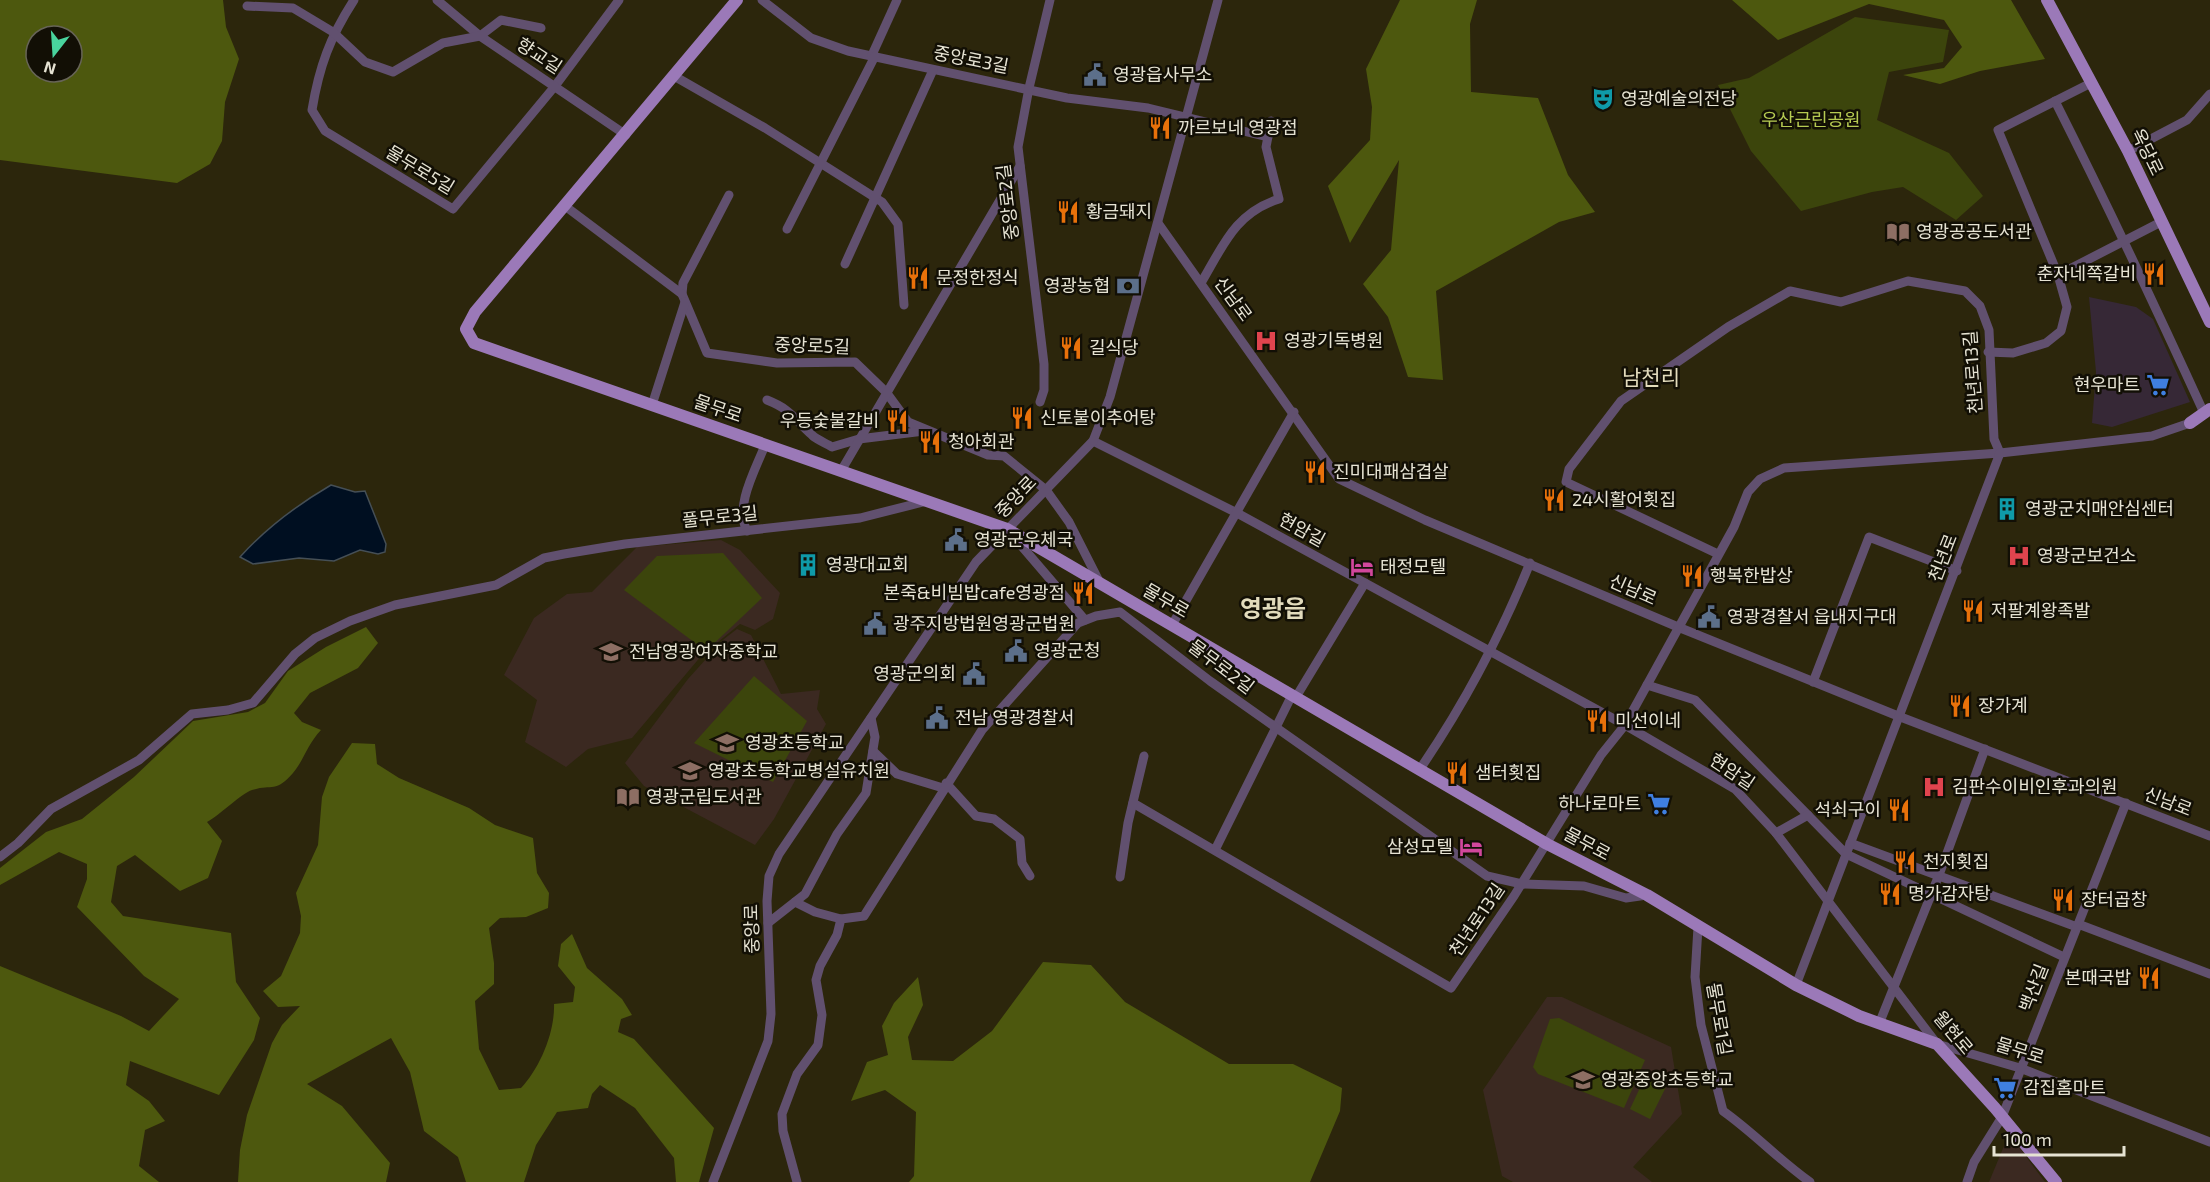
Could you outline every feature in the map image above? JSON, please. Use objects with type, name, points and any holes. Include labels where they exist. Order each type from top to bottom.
[{"type":"main road","name":"물무로","points":[[737,0],[626,135],[475,312],[466,329],[474,343],[1007,529],[1547,844],[1647,895],[1796,985],[1879,1024],[1937,1044]]},
{"type":"main road","name":"옥당로","points":[[2047,0],[2128,151],[2160,222],[2210,322]]},
{"type":"main road","points":[[2190,423],[2208,413]]},
{"type":"main road","name":"월현로","points":[[1937,1044],[2056,1182]]},
{"type":"street","name":"물무로5길","points":[[354,0],[333,32],[316,82],[312,110],[325,131],[453,209],[555,86],[619,0]]},
{"type":"street","name":"향교길","points":[[437,0],[480,36],[626,135]]},
{"type":"street","name":"중앙로3길","points":[[762,0],[811,38],[848,51],[1029,88],[1067,98],[1148,108],[1268,137]]},
{"type":"street","points":[[787,229],[873,55],[897,0]]},
{"type":"street","name":"중앙로2길","points":[[1040,402],[1044,390],[1044,364],[1018,147],[1029,88],[1050,0]]},
{"type":"street","name":"중앙로","points":[[712,1182],[768,1041],[771,1014],[769,876],[779,854],[976,562],[1093,441],[1110,397],[1218,0]]},
{"type":"street","points":[[247,6],[293,8],[333,32],[366,62],[393,72],[443,43],[480,36],[501,20],[541,28]]},
{"type":"street","points":[[845,264],[933,70]]},
{"type":"street","points":[[674,76],[882,202],[898,224],[904,305]]},
{"type":"street","points":[[1988,351],[2013,353],[2046,343],[2061,331],[2067,307],[2058,275],[1998,130],[2091,83]]},
{"type":"street","points":[[2128,151],[2187,120],[2210,94]]},
{"type":"street","points":[[2055,101],[2126,241],[2150,300],[2208,413]]},
{"type":"street","points":[[1201,283],[1235,226],[1250,212],[1279,199],[1266,147],[1271,122]]},
{"type":"street","points":[[841,471],[1020,166]]},
{"type":"street","points":[[652,405],[684,298],[683,283],[729,195]]},
{"type":"street","points":[[565,206],[684,298]]},
{"type":"street","points":[[2058,275],[2160,222]]},
{"type":"street","name":"신남로","points":[[1158,223],[1294,412],[1339,479],[1425,520],[1530,562],[1678,627],[1898,717],[2210,836]]},
{"type":"street","name":"천년로13길","points":[[1133,803],[1451,988],[1522,884],[1601,755],[1624,725],[1718,554],[1748,492],[1760,479],[1784,468],[2000,453],[1994,439],[1988,351],[1989,330],[1980,306],[1965,291],[1908,281],[1841,302],[1790,291],[1728,327],[1621,401],[1569,470],[1566,482],[1718,554]]},
{"type":"street","name":"중앙로5길","points":[[684,298],[707,353],[777,363],[855,362],[886,392],[908,423],[988,455],[1004,456],[1046,490],[1069,522],[1100,583]]},
{"type":"street","points":[[767,400],[789,411],[812,436],[832,447],[859,439],[924,431]]},
{"type":"street","points":[[1172,625],[1294,412]]},
{"type":"street","points":[[2000,453],[2129,439],[2152,435],[2190,423]]},
{"type":"street","name":"현암길","points":[[1093,441],[1237,513],[1624,725],[1735,789],[1776,833],[1827,902]]},
{"type":"street","points":[[747,531],[743,523],[745,499],[765,445]]},
{"type":"street","name":"천년로","points":[[1796,985],[1898,717],[1957,571],[2000,453]]},
{"type":"street","name":"풀무로3길","points":[[0,857],[18,843],[51,808],[139,760],[192,714],[228,710],[253,703],[277,672],[315,638],[396,606],[496,585],[544,558],[564,554],[860,518],[927,501]]},
{"type":"street","points":[[1007,529],[1085,620]]},
{"type":"street","points":[[1813,682],[1869,537],[1957,571]]},
{"type":"street","points":[[1420,769],[1466,699],[1492,653],[1530,562]]},
{"type":"street","points":[[1215,850],[1276,727],[1365,583]]},
{"type":"street","name":"물무로2길","points":[[841,919],[864,915],[982,730],[1062,639],[1078,623],[1120,612],[1210,681],[1487,876],[1522,884],[1584,886],[1626,898],[1647,895]]},
{"type":"street","points":[[1647,685],[1695,700],[1845,854],[2064,957]]},
{"type":"street","points":[[768,923],[805,894],[837,834],[866,793],[875,737],[871,718]]},
{"type":"street","points":[[1879,1024],[1939,876],[1985,749]]},
{"type":"street","points":[[873,751],[897,774],[945,786],[976,816],[994,819],[1020,838],[1022,863],[1030,876]]},
{"type":"street","points":[[1120,877],[1144,756]]},
{"type":"street","name":"백산길","points":[[1967,1182],[1974,1162],[2002,1117],[2126,803]]},
{"type":"street","points":[[1776,833],[1808,815]]},
{"type":"street","points":[[1850,843],[2210,974]]},
{"type":"street","points":[[795,902],[815,912],[841,919],[816,980],[822,1015],[818,1045],[797,1074],[782,1114],[783,1131],[797,1182]]},
{"type":"street","name":"월현로","points":[[1827,902],[1937,1044]]},
{"type":"street","name":"물무로1길","points":[[1698,927],[1695,977],[1701,1025],[1724,1111],[1745,1126],[1777,1158],[1810,1182]]},
{"type":"street","name":"물무로","points":[[1937,1044],[2020,1068],[2210,1142]]},
{"type":"shaded area","points":[[2089,297],[2136,307],[2153,319],[2190,402],[2112,427],[2092,423],[2096,372]]},
{"type":"shaded area","name":"전남영광여자중학교","points":[[721,540],[740,550],[780,593],[773,619],[755,630],[740,624],[702,655],[632,738],[588,749],[566,767],[525,742],[537,700],[504,675],[534,618],[567,594],[592,592],[637,547]]},
{"type":"shaded area","name":"영광초등학교","points":[[737,629],[751,635],[781,694],[820,690],[817,709],[826,724],[774,819],[755,845],[644,786],[625,763],[688,679],[724,639]]},
{"type":"shaded area","name":"영광중앙초등학교","points":[[1547,997],[1562,997],[1671,1047],[1682,1114],[1633,1167],[1652,1182],[1513,1182],[1502,1176],[1483,1090]]},
{"type":"shaded area","points":[[2009,1134],[2045,1182],[1989,1182]]},
{"type":"green space","points":[[0,0],[223,0],[226,27],[239,59],[225,102],[222,141],[210,164],[177,183],[0,160]]},
{"type":"green space","points":[[1400,0],[1477,0],[1470,24],[1471,92],[1538,98],[1568,175],[1595,212],[1559,222],[1436,291],[1443,380],[1408,377],[1388,317],[1363,284],[1391,250],[1399,160],[1350,243],[1328,186],[1370,140],[1372,107],[1366,69]]},
{"type":"green space","points":[[1732,0],[2011,0],[2045,59],[1980,71],[1940,84],[1903,75],[1944,68],[1962,47],[1944,20],[1869,4],[1778,40]]},
{"type":"green space","name":"우산근린공원","points":[[1855,17],[1949,30],[1943,62],[1889,72],[1877,120],[1949,153],[1983,196],[1956,220],[1903,187],[1872,192],[1801,211],[1751,151],[1718,85],[1749,78]]},
{"type":"green space","points":[[723,553],[762,598],[706,651],[624,590],[657,556]]},
{"type":"green space","points":[[366,627],[378,643],[358,668],[310,693],[294,713],[302,722],[321,730],[293,773],[278,786],[248,792],[207,822],[222,841],[208,878],[180,891],[135,855],[117,866],[111,902],[123,916],[231,933],[236,982],[260,1018],[254,1040],[219,1095],[130,1061],[126,1085],[149,1101],[165,1121],[145,1130],[139,1166],[159,1182],[0,1182],[0,966],[121,1016],[149,1031],[179,999],[144,976],[77,907],[87,879],[87,864],[59,852],[0,885],[0,868],[46,832],[82,819],[134,777],[193,721],[248,712],[265,703],[288,671],[326,647]]},
{"type":"green space","points":[[754,676],[807,721],[773,782],[694,743]]},
{"type":"green space","points":[[352,743],[375,744],[377,764],[399,778],[469,808],[495,825],[533,838],[537,873],[549,893],[548,908],[526,917],[500,918],[489,928],[494,963],[494,984],[475,1001],[479,1049],[499,1090],[521,1088],[528,1080],[549,1038],[554,1004],[573,1002],[575,987],[558,966],[561,944],[572,934],[587,968],[622,999],[632,1015],[621,1019],[618,1032],[634,1039],[714,1128],[699,1182],[676,1182],[674,1158],[635,1108],[600,1085],[592,1094],[588,1108],[557,1112],[536,1145],[524,1182],[466,1182],[458,1157],[424,1131],[410,1072],[391,1038],[307,1084],[342,1106],[390,1163],[386,1182],[238,1182],[240,1150],[247,1115],[272,1043],[282,1025],[300,1006],[278,1007],[263,991],[281,976],[300,933],[301,916],[296,893],[318,845],[322,797],[329,777]]},
{"type":"green space","points":[[1043,962],[1091,965],[1125,1002],[1229,1064],[1293,1064],[1342,1088],[1340,1111],[1310,1182],[909,1182],[914,1176],[916,1112],[885,1090],[851,1101],[867,1062],[888,1055],[882,1026],[894,1003],[918,977],[923,1005],[908,1037],[912,1060],[953,1061],[992,1031]]},
{"type":"green space","points":[[1559,1018],[1645,1060],[1624,1108],[1538,1074],[1533,1067],[1550,1019]]},
{"type":"green space","points":[[1645,1077],[1666,1087],[1650,1119],[1630,1109]]},
{"type":"water","points":[[331,485],[355,492],[365,491],[386,544],[385,552],[378,554],[360,550],[334,561],[299,558],[253,564],[240,557],[283,517]]},
{"type":"place","name":"영광읍사무소","points":[[1095,75]]},
{"type":"place","name":"영광예술의전당","points":[[1603,99]]},
{"type":"place","name":"까르보네 영광점","points":[[1160,128]]},
{"type":"place","name":"황금돼지","points":[[1068,212]]},
{"type":"place","name":"영광공공도서관","points":[[1898,232]]},
{"type":"place","name":"춘자네쪽갈비","points":[[2154,274]]},
{"type":"place","name":"문정한정식","points":[[918,278]]},
{"type":"place","name":"영광농협","points":[[1128,286]]},
{"type":"place","name":"영광기독병원","points":[[1266,341]]},
{"type":"place","name":"길식당","points":[[1071,348]]},
{"type":"place","name":"현우마트","points":[[2158,385]]},
{"type":"place","name":"신토불이추어탕","points":[[1022,418]]},
{"type":"place","name":"우등숯불갈비","points":[[897,421]]},
{"type":"place","name":"청아회관","points":[[930,442]]},
{"type":"place","name":"진미대패삼겹살","points":[[1315,472]]},
{"type":"place","name":"24시활어횟집","points":[[1554,500]]},
{"type":"place","name":"영광군치매안심센터","points":[[2007,509]]},
{"type":"place","name":"영광군우체국","points":[[956,540]]},
{"type":"place","name":"영광군보건소","points":[[2019,556]]},
{"type":"place","name":"영광대교회","points":[[808,565]]},
{"type":"place","name":"태정모텔","points":[[1362,567]]},
{"type":"place","name":"행복한밥상","points":[[1692,576]]},
{"type":"place","name":"본죽&비빔밥cafe영광점","points":[[1083,593]]},
{"type":"place","name":"저팔계왕족발","points":[[1973,611]]},
{"type":"place","name":"영광경찰서 읍내지구대","points":[[1709,617]]},
{"type":"place","name":"광주지방법원영광군법원","points":[[875,624]]},
{"type":"place","name":"영광군청","points":[[1016,651]]},
{"type":"place","name":"전남영광여자중학교","points":[[611,652]]},
{"type":"place","name":"영광군의회","points":[[974,674]]},
{"type":"place","name":"장가계","points":[[1960,706]]},
{"type":"place","name":"전남 영광경찰서","points":[[937,718]]},
{"type":"place","name":"미선이네","points":[[1597,721]]},
{"type":"place","name":"영광초등학교","points":[[727,743]]},
{"type":"place","name":"영광초등학교병설유치원","points":[[690,771]]},
{"type":"place","name":"샘터횟집","points":[[1457,773]]},
{"type":"place","name":"김판수이비인후과의원","points":[[1934,787]]},
{"type":"place","name":"영광군립도서관","points":[[628,797]]},
{"type":"place","name":"하나로마트","points":[[1659,804]]},
{"type":"place","name":"석쇠구이","points":[[1899,810]]},
{"type":"place","name":"삼성모텔","points":[[1471,847]]},
{"type":"place","name":"천지횟집","points":[[1905,862]]},
{"type":"place","name":"명가감자탕","points":[[1890,894]]},
{"type":"place","name":"장터곱창","points":[[2063,900]]},
{"type":"place","name":"본때국밥","points":[[2149,978]]},
{"type":"place","name":"영광중앙초등학교","points":[[1583,1080]]},
{"type":"place","name":"감집홈마트","points":[[2005,1088]]},
{"type":"district","name":"남천리","points":[[1651,378]]},
{"type":"district","name":"영광읍","points":[[1273,609]]}]
